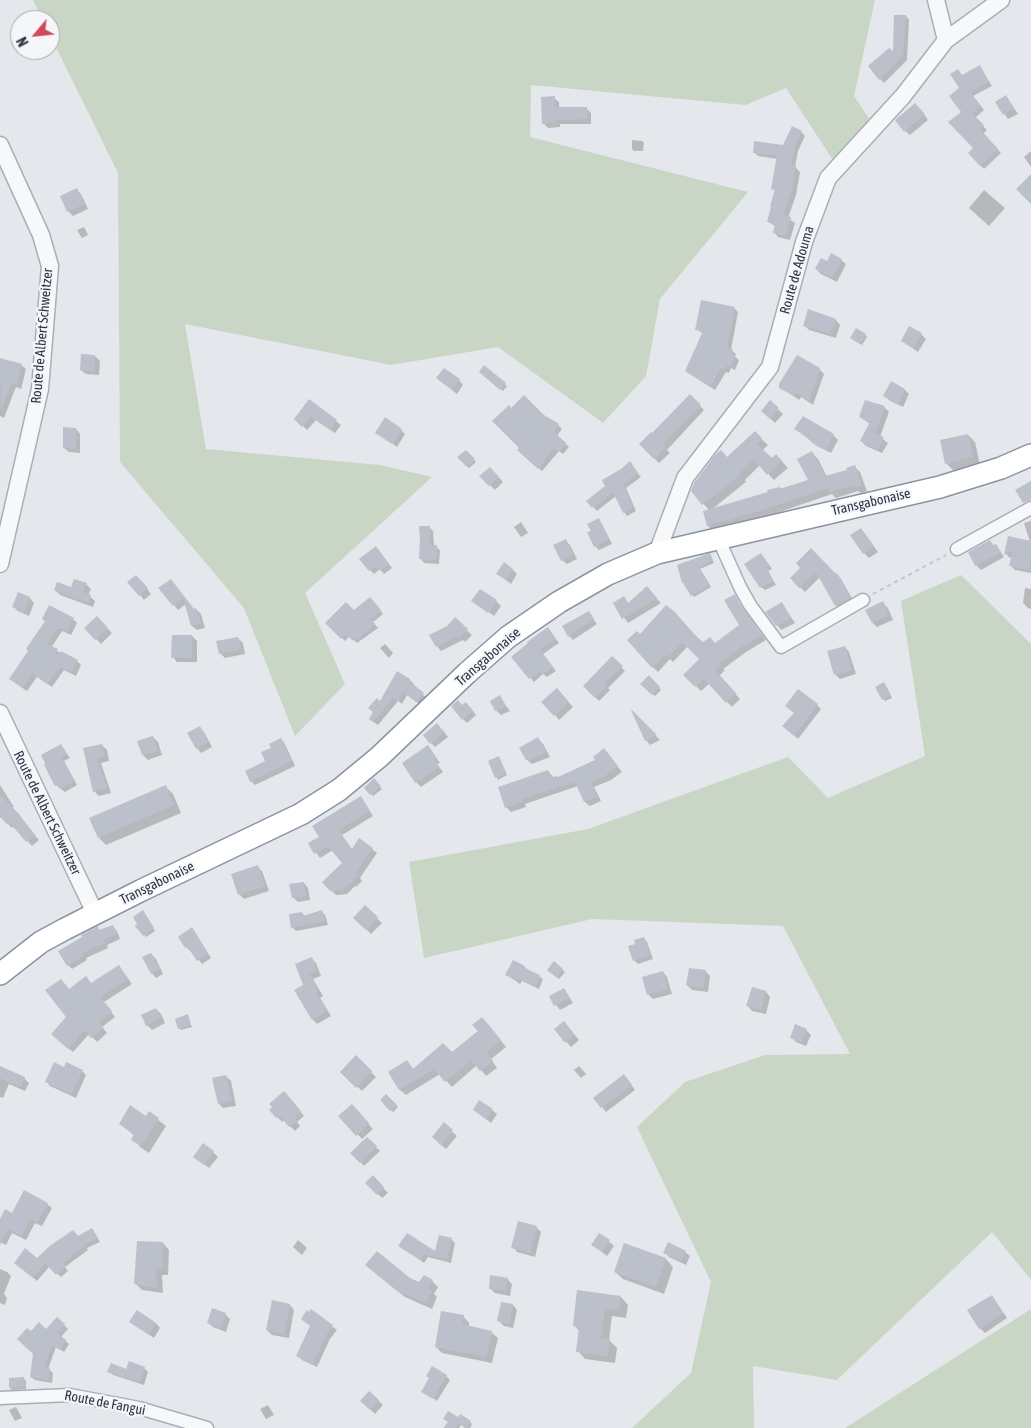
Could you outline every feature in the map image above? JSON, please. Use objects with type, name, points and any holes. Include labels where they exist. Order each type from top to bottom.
[{"type":"highway","name":"Transgabonaise","points":[[0,974],[41,942],[95,913],[320,803],[380,757],[480,661],[528,622],[600,579],[657,553],[940,487],[1001,468],[1031,454]]},
{"type":"street","points":[[936,0],[946,40]]},
{"type":"street","name":"Route de Adouma","points":[[657,553],[685,478],[770,368],[804,242],[828,178],[903,96],[946,40],[1001,0]]},
{"type":"street","name":"Route de Albert Schweitzer","points":[[0,145],[42,235],[50,266],[40,389],[0,564]]},
{"type":"street","points":[[957,549],[1031,508]]},
{"type":"street","points":[[718,538],[750,605],[781,647],[863,600]]},
{"type":"street","name":"Route de Albert Schweitzer","points":[[0,713],[95,913]]},
{"type":"street","name":"Route de Fangui","points":[[0,1398],[70,1394],[139,1408],[208,1428]]},
{"type":"path","points":[[863,600],[957,549]]},
{"type":"green space","points":[[33,0],[875,0],[854,96],[870,120],[833,160],[786,88],[745,105],[531,85],[530,137],[748,192],[660,299],[646,376],[603,423],[498,347],[391,365],[185,324],[206,449],[380,465],[432,477],[305,593],[345,684],[295,736],[244,608],[120,462],[118,173],[60,55],[60,10],[38,10]]},
{"type":"green space","points":[[961,575],[1031,644],[1031,1280],[992,1232],[837,1380],[753,1366],[754,1428],[632,1428],[691,1373],[711,1282],[637,1127],[685,1082],[765,1055],[850,1054],[783,926],[592,919],[424,958],[409,862],[588,829],[788,757],[828,798],[925,756],[901,601]]},
{"type":"green space","points":[[1031,1309],[1031,1428],[845,1428]]},
{"type":"building","points":[[894,15],[906,15],[903,55],[879,80],[868,66],[889,48],[893,51]]},
{"type":"building","points":[[980,65],[989,82],[970,92],[981,106],[972,113],[984,125],[980,129],[998,149],[980,166],[968,153],[973,148],[948,122],[961,112],[949,96],[959,88],[950,74],[958,69],[962,75]]},
{"type":"building","points":[[1006,95],[1014,108],[1003,115],[995,102]]},
{"type":"building","points":[[555,96],[555,107],[587,107],[587,119],[556,120],[556,123],[542,124],[541,97]]},
{"type":"building","points":[[915,103],[925,114],[904,132],[895,120]]},
{"type":"building","points":[[792,126],[802,131],[795,146],[791,164],[796,166],[792,190],[783,215],[791,217],[786,236],[773,233],[775,224],[767,222],[775,190],[771,189],[777,155],[753,153],[754,141],[783,145]]},
{"type":"building","points":[[1031,174],[1031,204],[1016,189]]},
{"type":"building","points":[[77,188],[84,204],[67,212],[60,196]]},
{"type":"building","points":[[831,253],[842,259],[832,278],[815,269],[821,258],[827,261]]},
{"type":"building","points":[[701,300],[735,307],[727,347],[733,349],[731,353],[735,355],[731,366],[727,365],[725,370],[721,368],[710,387],[685,371],[703,331],[695,330]]},
{"type":"building","points":[[808,309],[836,319],[831,334],[803,326]]},
{"type":"building","points":[[909,326],[922,333],[913,348],[901,341]]},
{"type":"building","points":[[856,328],[866,334],[860,344],[850,338]]},
{"type":"building","points":[[81,354],[95,355],[94,371],[80,370]]},
{"type":"building","points":[[797,355],[820,368],[809,401],[796,393],[794,396],[779,388],[779,384]]},
{"type":"building","points":[[0,358],[22,364],[17,385],[11,384],[1,411]]},
{"type":"building","points":[[484,365],[506,383],[500,390],[479,372]]},
{"type":"building","points":[[444,368],[460,379],[452,390],[436,378]]},
{"type":"building","points":[[891,381],[905,389],[898,404],[883,396]]},
{"type":"building","points":[[690,394],[701,405],[663,444],[666,447],[654,459],[639,444]]},
{"type":"building","points":[[524,395],[544,415],[559,424],[554,432],[566,443],[559,452],[554,448],[538,469],[517,450],[519,448],[492,421],[509,405],[511,408]]},
{"type":"building","points":[[309,399],[337,420],[330,430],[311,417],[302,427],[294,419]]},
{"type":"building","points":[[770,400],[779,408],[770,419],[761,411]]},
{"type":"building","points":[[865,400],[885,406],[875,433],[884,437],[878,450],[860,441],[870,422],[859,417]]},
{"type":"building","points":[[803,416],[834,434],[826,450],[811,442],[811,440],[794,429]]},
{"type":"building","points":[[385,417],[402,429],[392,444],[375,433]]},
{"type":"building","points":[[63,427],[76,428],[76,449],[63,448]]},
{"type":"building","points":[[755,431],[762,438],[757,444],[772,458],[776,454],[782,461],[767,475],[754,459],[739,473],[741,475],[702,505],[691,491],[694,483],[716,454],[721,450],[727,457]]},
{"type":"building","points":[[968,434],[973,457],[945,464],[940,440]]},
{"type":"building","points":[[466,450],[475,459],[467,467],[457,457]]},
{"type":"building","points":[[812,451],[825,476],[847,470],[846,468],[855,465],[862,485],[854,488],[853,485],[829,492],[828,488],[707,526],[703,511],[768,492],[767,490],[780,487],[781,489],[808,480],[797,459]]},
{"type":"building","points":[[630,461],[638,473],[623,484],[633,507],[623,513],[613,492],[592,508],[586,501],[605,486],[602,480],[621,469]]},
{"type":"building","points":[[490,467],[499,477],[489,486],[479,476]]},
{"type":"building","points":[[1031,481],[1031,500],[1023,503],[1015,490]]},
{"type":"building","points":[[599,518],[609,539],[594,547],[587,532],[591,531],[587,524]]},
{"type":"building","points":[[419,526],[430,526],[430,545],[437,545],[436,560],[419,559]]},
{"type":"building","points":[[861,528],[874,546],[863,554],[850,535]]},
{"type":"building","points":[[1008,536],[1031,541],[1030,570],[1009,566],[1013,550],[1004,555]]},
{"type":"building","points":[[566,539],[573,554],[561,561],[553,545]]},
{"type":"building","points":[[990,540],[993,545],[996,544],[1001,552],[975,566],[968,552]]},
{"type":"building","points":[[376,546],[389,564],[380,571],[376,566],[369,571],[359,559]]},
{"type":"building","points":[[811,548],[837,573],[850,597],[835,606],[816,572],[799,588],[790,578],[800,568],[796,563]]},
{"type":"building","points":[[710,553],[713,560],[699,567],[710,585],[691,596],[683,583],[685,581],[682,583],[677,565]]},
{"type":"building","points":[[761,553],[769,565],[766,567],[773,581],[760,588],[744,564]]},
{"type":"building","points":[[504,562],[513,569],[506,580],[496,574]]},
{"type":"building","points":[[136,575],[148,588],[139,596],[127,582]]},
{"type":"building","points":[[74,579],[87,583],[83,592],[91,595],[88,603],[54,590],[57,582],[71,587]]},
{"type":"building","points":[[171,579],[194,609],[196,608],[201,623],[191,626],[183,598],[173,606],[158,588]]},
{"type":"building","points":[[647,586],[657,598],[622,619],[613,603],[624,596],[628,603]]},
{"type":"building","points":[[480,589],[497,600],[488,613],[471,601]]},
{"type":"building","points":[[18,592],[30,597],[24,612],[12,607]]},
{"type":"building","points":[[735,594],[743,610],[762,635],[719,663],[721,665],[715,670],[736,693],[726,703],[704,679],[695,687],[683,675],[699,659],[682,642],[667,658],[664,655],[652,668],[627,640],[637,631],[640,634],[666,605],[703,642],[710,637],[715,643],[739,625],[724,600]]},
{"type":"building","points":[[370,597],[381,610],[371,619],[375,624],[357,640],[355,638],[353,641],[346,634],[341,639],[325,623],[346,602],[354,610]]},
{"type":"building","points":[[883,601],[889,615],[872,623],[865,610]]},
{"type":"building","points":[[782,602],[791,618],[776,626],[765,612]]},
{"type":"building","points":[[49,605],[74,618],[67,632],[58,628],[47,644],[58,649],[54,657],[61,651],[78,660],[71,672],[60,667],[47,684],[32,673],[23,688],[9,679],[45,621],[42,619]]},
{"type":"building","points":[[589,611],[594,619],[568,637],[562,626]]},
{"type":"building","points":[[97,616],[108,628],[95,640],[84,628]]},
{"type":"building","points":[[455,617],[468,629],[459,638],[457,636],[436,647],[429,635],[447,626]]},
{"type":"building","points":[[548,627],[556,639],[540,650],[553,667],[542,675],[540,671],[529,679],[511,657],[527,642]]},
{"type":"building","points":[[172,635],[192,635],[192,658],[171,658]]},
{"type":"building","points":[[238,637],[241,650],[219,654],[216,641]]},
{"type":"building","points":[[845,646],[852,670],[834,675],[827,651]]},
{"type":"building","points":[[612,656],[623,666],[605,683],[607,686],[595,698],[583,686]]},
{"type":"building","points":[[397,671],[410,679],[409,681],[424,693],[416,702],[403,692],[398,701],[393,698],[373,722],[369,719],[373,712],[368,708],[377,698],[380,701]]},
{"type":"building","points":[[649,675],[660,687],[652,695],[640,684]]},
{"type":"building","points":[[884,682],[891,695],[882,700],[875,687]]},
{"type":"building","points":[[557,688],[569,702],[554,716],[541,702]]},
{"type":"building","points":[[798,689],[818,704],[794,736],[782,726],[794,713],[785,706]]},
{"type":"building","points":[[500,695],[506,706],[495,711],[490,701]]},
{"type":"building","points":[[458,700],[462,705],[466,702],[473,711],[462,720],[451,706]]},
{"type":"building","points":[[632,710],[657,735],[645,741]]},
{"type":"building","points":[[437,723],[444,732],[430,744],[423,735]]},
{"type":"building","points":[[200,726],[208,742],[196,749],[187,733]]},
{"type":"building","points":[[153,736],[158,751],[142,755],[137,741]]},
{"type":"building","points":[[538,737],[546,752],[526,760],[519,748]]},
{"type":"building","points":[[281,738],[292,761],[250,782],[245,771],[265,761],[261,752],[271,748],[269,744]]},
{"type":"building","points":[[61,744],[67,754],[61,757],[74,781],[60,789],[58,785],[55,786],[41,755]]},
{"type":"building","points":[[102,744],[105,756],[97,758],[107,788],[93,792],[83,748]]},
{"type":"building","points":[[428,745],[436,757],[434,759],[439,767],[415,783],[402,763]]},
{"type":"building","points":[[604,748],[618,766],[591,783],[597,797],[584,802],[575,782],[521,799],[522,802],[505,808],[498,787],[548,770],[551,778],[558,777],[595,760],[593,757]]},
{"type":"building","points":[[499,756],[506,773],[495,778],[488,761]]},
{"type":"building","points":[[374,778],[381,786],[370,795],[364,788]]},
{"type":"building","points":[[166,785],[174,805],[98,838],[89,818]]},
{"type":"building","points":[[0,795],[18,813],[35,835],[26,842],[9,822],[7,824],[0,817]]},
{"type":"building","points":[[361,796],[370,811],[338,830],[352,849],[359,838],[373,848],[356,873],[359,875],[351,883],[342,890],[330,891],[322,882],[342,863],[328,846],[314,854],[308,843],[319,837],[312,826]]},
{"type":"building","points":[[258,865],[265,886],[238,895],[231,874]]},
{"type":"building","points":[[304,882],[306,896],[292,898],[289,884]]},
{"type":"building","points":[[365,905],[378,917],[366,930],[353,918]]},
{"type":"building","points":[[143,910],[154,928],[143,936],[135,926],[137,924],[133,917]]},
{"type":"building","points":[[322,910],[325,921],[291,928],[289,914],[302,912],[303,916]]},
{"type":"building","points":[[113,925],[117,934],[103,940],[105,943],[82,953],[83,956],[67,966],[58,951],[98,926],[99,930]]},
{"type":"building","points":[[192,927],[208,953],[197,961],[178,937]]},
{"type":"building","points":[[644,937],[650,955],[633,961],[628,946],[635,944],[634,940]]},
{"type":"building","points":[[151,953],[160,969],[151,974],[142,957]]},
{"type":"building","points":[[312,957],[317,971],[309,974],[319,991],[316,993],[327,1011],[312,1020],[294,990],[303,985],[295,964]]},
{"type":"building","points":[[513,960],[525,966],[524,968],[540,975],[536,986],[518,979],[517,981],[505,975]]},
{"type":"building","points":[[554,961],[563,969],[557,978],[547,970]]},
{"type":"building","points":[[119,965],[128,979],[100,997],[112,1011],[98,1022],[104,1028],[91,1038],[84,1030],[68,1049],[51,1034],[66,1017],[45,990],[61,979],[69,989],[86,976],[91,983]]},
{"type":"building","points":[[689,968],[706,970],[703,988],[686,985]]},
{"type":"building","points":[[663,971],[668,989],[647,995],[642,977]]},
{"type":"building","points":[[752,987],[766,991],[761,1010],[746,1006]]},
{"type":"building","points":[[564,988],[570,998],[554,1006],[549,996]]},
{"type":"building","points":[[156,1008],[161,1018],[146,1026],[141,1015]]},
{"type":"building","points":[[188,1014],[191,1025],[178,1029],[175,1019]]},
{"type":"building","points":[[482,1017],[501,1040],[486,1053],[493,1061],[480,1071],[471,1060],[445,1082],[434,1069],[399,1090],[388,1072],[407,1060],[413,1069],[443,1043],[452,1052],[478,1031],[472,1025]]},
{"type":"building","points":[[564,1021],[575,1035],[565,1043],[554,1029]]},
{"type":"building","points":[[795,1024],[807,1029],[802,1042],[790,1038]]},
{"type":"building","points":[[356,1055],[372,1071],[356,1088],[340,1072]]},
{"type":"building","points":[[54,1062],[64,1067],[66,1062],[83,1070],[71,1094],[45,1082]]},
{"type":"building","points":[[0,1066],[25,1077],[21,1087],[0,1078]]},
{"type":"building","points":[[624,1074],[632,1085],[601,1108],[593,1098]]},
{"type":"building","points":[[226,1075],[232,1101],[218,1104],[212,1078]]},
{"type":"building","points":[[284,1091],[301,1111],[294,1117],[297,1121],[289,1127],[280,1116],[276,1118],[269,1110],[272,1107],[269,1104]]},
{"type":"building","points":[[386,1094],[397,1105],[390,1111],[380,1100]]},
{"type":"building","points":[[479,1100],[493,1109],[486,1119],[473,1110]]},
{"type":"building","points":[[352,1104],[369,1123],[356,1136],[338,1116]]},
{"type":"building","points":[[130,1105],[146,1116],[149,1111],[159,1118],[141,1146],[131,1140],[134,1134],[119,1124]]},
{"type":"building","points":[[444,1122],[453,1130],[441,1145],[432,1137]]},
{"type":"building","points":[[367,1137],[377,1146],[360,1163],[350,1153]]},
{"type":"building","points":[[203,1143],[214,1151],[204,1165],[193,1157]]},
{"type":"building","points":[[373,1175],[384,1187],[377,1195],[365,1183]]},
{"type":"building","points":[[24,1190],[48,1203],[37,1223],[30,1219],[22,1236],[8,1229],[0,1245],[0,1219],[5,1209],[12,1213]]},
{"type":"building","points":[[518,1221],[537,1226],[530,1253],[511,1248]]},
{"type":"building","points":[[92,1228],[98,1238],[84,1244],[85,1246],[62,1263],[66,1266],[56,1275],[45,1263],[33,1278],[14,1263],[25,1248],[37,1258],[51,1245],[73,1230],[78,1236]]},
{"type":"building","points":[[407,1233],[435,1251],[439,1235],[452,1238],[447,1259],[424,1254],[420,1260],[398,1246]]},
{"type":"building","points":[[599,1233],[610,1240],[602,1252],[591,1245]]},
{"type":"building","points":[[137,1241],[163,1242],[162,1269],[156,1269],[157,1288],[134,1284]]},
{"type":"building","points":[[668,1242],[686,1251],[681,1261],[663,1253]]},
{"type":"building","points":[[624,1243],[666,1258],[656,1287],[614,1272]]},
{"type":"building","points":[[377,1251],[410,1278],[419,1282],[424,1275],[433,1280],[427,1288],[432,1290],[426,1303],[397,1291],[365,1265]]},
{"type":"building","points":[[490,1275],[508,1278],[506,1291],[489,1289]]},
{"type":"building","points":[[577,1290],[621,1296],[619,1311],[605,1309],[601,1338],[610,1339],[608,1356],[576,1352],[579,1327],[573,1326]]},
{"type":"building","points":[[992,1295],[1003,1313],[979,1329],[967,1310]]},
{"type":"building","points":[[272,1300],[290,1304],[284,1334],[266,1330]]},
{"type":"building","points":[[501,1302],[513,1304],[509,1324],[497,1321]]},
{"type":"building","points":[[212,1308],[226,1313],[221,1328],[207,1323]]},
{"type":"building","points":[[311,1309],[333,1325],[326,1335],[313,1364],[296,1356],[310,1326],[301,1319],[307,1310],[309,1312]]},
{"type":"building","points":[[137,1310],[156,1323],[149,1335],[129,1322]]},
{"type":"building","points":[[441,1311],[464,1315],[462,1324],[492,1331],[486,1357],[435,1347]]},
{"type":"building","points":[[57,1317],[65,1324],[57,1333],[66,1340],[60,1350],[52,1345],[44,1367],[50,1368],[48,1380],[30,1377],[33,1354],[17,1339],[27,1328],[31,1331],[39,1322],[46,1329]]},
{"type":"building","points":[[129,1361],[145,1367],[140,1382],[107,1372],[111,1363],[126,1369]]},
{"type":"building","points":[[432,1366],[447,1375],[433,1399],[421,1392],[429,1378],[426,1376]]},
{"type":"building","points":[[24,1377],[25,1387],[9,1388],[9,1378]]},
{"type":"building","points":[[369,1391],[379,1400],[370,1410],[360,1401]]},
{"type":"building","points":[[448,1411],[458,1417],[460,1414],[471,1421],[467,1428],[459,1424],[455,1428],[443,1428],[448,1422],[443,1419]]}]
